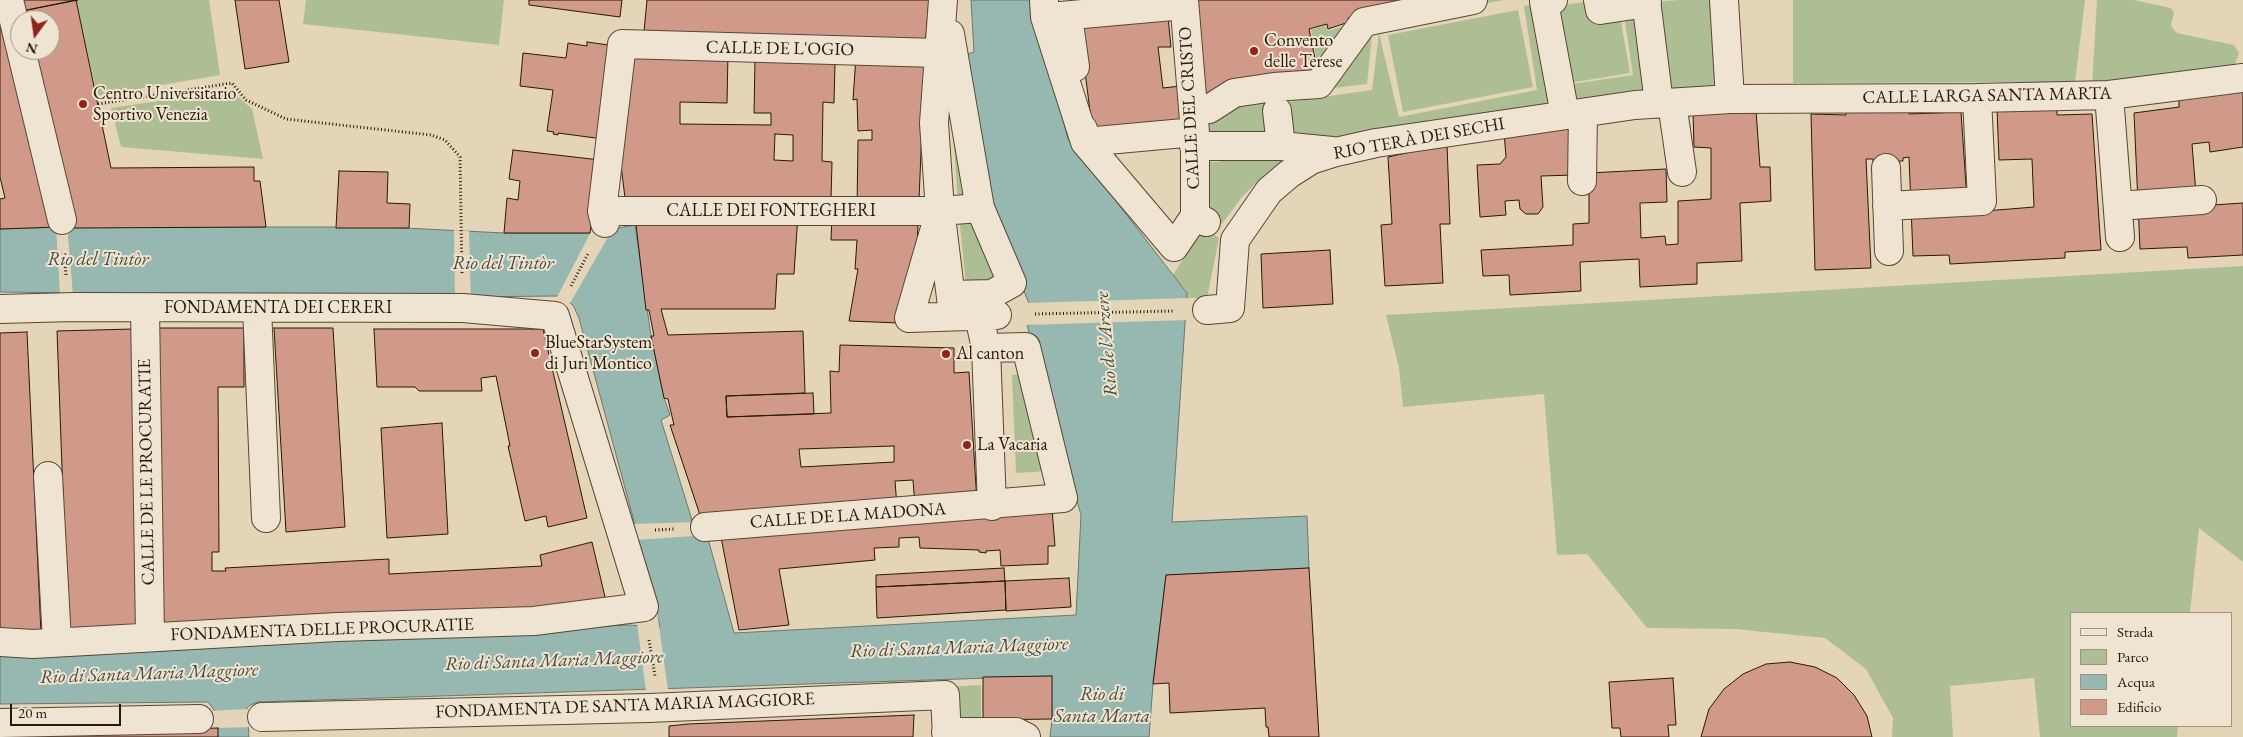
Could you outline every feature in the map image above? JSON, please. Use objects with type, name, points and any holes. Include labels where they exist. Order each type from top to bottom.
[{"type":"street","points":[[944,0],[946,52],[934,123],[940,211],[974,303],[986,355],[996,499]]},
{"type":"street","points":[[1209,109],[1234,92],[1276,98],[1318,84],[1364,22],[1473,0]]},
{"type":"street","points":[[1553,0],[1544,2],[1574,114],[1582,181]]},
{"type":"street","points":[[1598,0],[1600,10],[1646,1],[1665,103],[1682,172]]},
{"type":"street","points":[[1724,0],[1730,99]]},
{"type":"street","points":[[1184,3],[1052,11],[1084,142],[1174,247],[1214,227]]},
{"type":"street","name":"CALLE DEL CRISTO","points":[[1184,3],[1194,139],[1214,227]]},
{"type":"street","name":"CALLE DE L'OGIO","points":[[609,215],[611,143],[622,44],[946,52]]},
{"type":"street","points":[[940,211],[909,318],[974,303],[1012,283],[980,208],[966,122],[946,52]]},
{"type":"street","points":[[24,60],[64,219]]},
{"type":"street","name":"CALLE LARGA SANTA MARTA","points":[[1730,99],[1977,98],[2102,89],[2236,74]]},
{"type":"street","points":[[2102,89],[2118,206],[2120,237]]},
{"type":"street","points":[[1276,98],[1281,146]]},
{"type":"street","points":[[1887,206],[1982,201],[1977,98]]},
{"type":"street","name":"RIO TERÀ DEI SECHI","points":[[1207,310],[1230,308],[1214,227],[1268,191],[1289,174],[1304,165],[1336,152],[1376,143],[1574,114],[1665,103],[1730,99]]},
{"type":"street","points":[[934,123],[966,122]]},
{"type":"street","points":[[1084,142],[1194,139],[1336,152]]},
{"type":"street","points":[[1886,168],[1889,251]]},
{"type":"street","points":[[2118,206],[2202,200]]},
{"type":"street","name":"CALLE DEI FONTEGHERI","points":[[609,215],[940,211],[980,208]]},
{"type":"street","points":[[974,303],[996,499]]},
{"type":"street","name":"CALLE DE LE PROCURATIE","points":[[145,308],[150,637]]},
{"type":"street","points":[[257,308],[266,518]]},
{"type":"street","name":"FONDAMENTA DEI CERERI","points":[[0,309],[463,308],[555,316]]},
{"type":"street","points":[[555,316],[644,607]]},
{"type":"street","name":"CALLE DE LA MADONA","points":[[705,527],[996,499],[1063,498],[1026,347],[986,355]]},
{"type":"street","points":[[48,476],[57,642]]},
{"type":"street","name":"FONDAMENTA DELLE PROCURATIE","points":[[0,642],[57,642],[337,628],[534,621],[644,607]]},
{"type":"street","name":"FONDAMENTA DE SANTA MARIA MAGGIORE","points":[[262,717],[660,707],[945,695],[947,734]]},
{"type":"street","points":[[0,723],[199,719]]},
{"type":"street","points":[[947,734],[1016,732],[1026,737]]},
{"type":"path","points":[[98,104],[232,83],[246,100],[286,119],[431,135],[446,140],[460,157],[463,308]]},
{"type":"path","points":[[555,316],[609,215]]},
{"type":"path","points":[[64,219],[68,308]]},
{"type":"path","points":[[974,303],[1207,310]]},
{"type":"path","points":[[622,532],[705,527]]},
{"type":"path","points":[[644,607],[660,707]]},
{"type":"green space","points":[[76,0],[209,0],[220,75],[97,96]]},
{"type":"green space","points":[[306,0],[504,0],[499,45],[303,24]]},
{"type":"green space","points":[[1434,0],[1504,0],[1373,25],[1367,84],[1270,96],[1319,73],[1311,30],[1326,25],[1328,31],[1350,24],[1349,18],[1393,6]]},
{"type":"green space","points":[[1712,0],[1721,90],[1663,94],[1653,2]]},
{"type":"green space","points":[[1793,0],[2085,0],[2075,82],[1793,83]]},
{"type":"green space","points":[[2097,0],[2134,0],[2171,8],[2174,12],[2171,25],[2177,33],[2234,45],[2239,53],[2235,64],[2240,69],[2092,86]]},
{"type":"green space","points":[[1590,1],[1620,16],[1630,73],[1563,84],[1550,7]]},
{"type":"green space","points":[[1538,4],[1557,103],[1314,145],[1289,143],[1287,102],[1372,90],[1379,33],[1399,117],[1537,90],[1524,6]]},
{"type":"green space","points":[[1518,10],[1533,87],[1403,112],[1388,35]]},
{"type":"green space","points":[[1641,12],[1653,90],[1567,102],[1565,85],[1633,75],[1624,15]]},
{"type":"green space","points":[[226,91],[234,93],[252,109],[263,159],[121,147],[111,108]]},
{"type":"green space","points":[[1270,103],[1278,142],[1203,141],[1204,125],[1240,106]]},
{"type":"green space","points":[[953,132],[974,202],[958,203]]},
{"type":"green space","points":[[1297,154],[1258,181],[1242,197],[1222,224],[1211,216],[1207,162],[1220,162],[1220,158]]},
{"type":"green space","points":[[977,215],[998,284],[966,284],[959,216]]},
{"type":"green space","points":[[1203,227],[1219,238],[1207,298],[1186,298],[1187,292],[1173,275]]},
{"type":"green space","points":[[2243,266],[2243,562],[2199,528],[2190,612],[2070,612],[2070,727],[2178,727],[2177,737],[2040,737],[2034,678],[1950,686],[1953,737],[1892,737],[1893,718],[1866,669],[1825,638],[1735,629],[1647,628],[1587,554],[1557,555],[1544,394],[1403,407],[1399,368],[1386,315]]},
{"type":"green space","points":[[1026,374],[1050,471],[1016,473],[1012,375]]},
{"type":"green space","points":[[981,685],[981,726],[950,726],[947,687]]},
{"type":"water","points":[[971,0],[1035,0],[1037,21],[1068,139],[1187,293],[1172,522],[1307,516],[1309,568],[1166,575],[1153,684],[1149,737],[1050,737],[1052,719],[1051,676],[258,702],[247,708],[249,737],[218,737],[214,710],[208,702],[0,704],[0,649],[629,625],[660,627],[634,521],[579,318],[573,305],[559,296],[448,297],[0,292],[0,229],[58,227],[385,227],[504,233],[590,233],[635,225],[651,336],[664,398],[670,415],[661,420],[696,533],[707,535],[734,633],[1076,615],[1081,515],[1027,325],[1037,324],[987,197],[965,55],[974,52]]},
{"type":"pier","points":[[67,225],[73,295],[60,295],[56,227]]},
{"type":"pier","points":[[615,225],[569,305],[556,299],[592,230]]},
{"type":"pier","points":[[454,230],[469,231],[471,300],[455,300]]},
{"type":"pier","points":[[1189,298],[1187,320],[1025,325],[1026,323],[1033,322],[1026,303]]},
{"type":"pier","points":[[696,522],[707,535],[636,540],[632,524]]},
{"type":"pier","points":[[655,612],[657,612],[668,690],[646,691],[637,623],[657,624]]},
{"type":"pier","points":[[249,709],[252,727],[215,728],[211,711]]},
{"type":"building","points":[[0,0],[10,38],[10,60],[16,60],[59,227],[0,229],[0,199],[5,198],[0,177]]},
{"type":"building","points":[[15,0],[78,0],[27,10],[17,10]]},
{"type":"building","points":[[76,0],[111,168],[254,167],[254,181],[260,181],[266,227],[74,228],[30,60],[60,60],[60,10],[27,10]]},
{"type":"building","points":[[235,0],[279,0],[289,62],[245,69]]},
{"type":"building","points":[[529,0],[622,0],[620,17],[529,5]]},
{"type":"building","points":[[647,0],[929,0],[925,49],[643,42]]},
{"type":"building","name":"Convento delle Terese","points":[[1190,0],[1428,0],[1348,18],[1349,22],[1328,29],[1327,24],[1309,29],[1318,73],[1199,101]]},
{"type":"building","points":[[1168,17],[1171,47],[1158,47],[1163,88],[1181,86],[1185,122],[1093,134],[1079,26]]},
{"type":"building","points":[[587,42],[616,46],[603,139],[558,133],[558,135],[547,131],[553,90],[520,86],[523,53],[566,58],[568,43],[587,46]]},
{"type":"building","points":[[629,50],[728,53],[727,103],[680,102],[680,124],[771,125],[771,113],[754,113],[755,60],[835,63],[834,103],[823,102],[822,161],[832,162],[831,199],[626,206],[618,141]],"holes":[[[775,134],[793,135],[793,161],[774,160]]]},
{"type":"building","points":[[856,56],[925,57],[916,271],[908,271],[899,323],[849,321],[858,269],[855,269],[857,240],[831,240],[832,215],[857,207],[858,140],[872,140],[872,130],[858,131],[857,99],[853,100]]},
{"type":"building","points":[[2243,91],[2243,147],[2210,152],[2209,142],[2192,144],[2197,206],[2243,203],[2243,255],[2188,258],[2187,247],[2140,249],[2134,113],[2179,107],[2179,100]]},
{"type":"building","points":[[1908,107],[1909,114],[1961,112],[1968,215],[1973,212],[2034,207],[2032,159],[1999,160],[1997,109],[2057,108],[2057,115],[2092,114],[2101,250],[2065,252],[2065,258],[1950,264],[1949,255],[1913,256],[1909,157],[1903,158],[1903,161],[1873,162],[1873,159],[1866,159],[1871,268],[1815,270],[1811,114],[1846,115],[1846,108]]},
{"type":"building","points":[[1756,110],[1760,167],[1770,167],[1771,201],[1740,203],[1742,261],[1697,263],[1697,284],[1640,287],[1639,259],[1580,262],[1581,291],[1510,295],[1509,275],[1483,276],[1481,250],[1573,245],[1573,224],[1589,223],[1589,173],[1666,169],[1667,202],[1640,203],[1641,238],[1665,236],[1666,245],[1678,244],[1678,201],[1711,199],[1711,148],[1694,147],[1693,112]]},
{"type":"building","points":[[1572,129],[1573,175],[1541,176],[1543,207],[1538,214],[1526,214],[1520,209],[1519,200],[1505,201],[1506,215],[1480,217],[1477,165],[1500,164],[1506,157],[1504,132]]},
{"type":"building","points":[[1447,144],[1450,224],[1440,224],[1443,283],[1385,286],[1381,225],[1392,224],[1388,157]]},
{"type":"building","points":[[513,150],[600,160],[590,233],[504,233],[507,198],[518,200],[520,181],[509,179]]},
{"type":"building","points":[[339,171],[388,172],[387,203],[410,204],[409,228],[336,228]]},
{"type":"building","points":[[798,215],[794,274],[777,274],[775,309],[661,309],[668,335],[803,331],[805,393],[726,396],[727,417],[831,413],[830,371],[839,372],[840,345],[954,348],[954,373],[969,372],[977,503],[915,506],[913,480],[895,481],[897,507],[702,521],[670,425],[674,425],[668,399],[664,398],[651,336],[654,336],[649,310],[646,310],[635,216]],"holes":[[[894,446],[894,462],[801,467],[799,449]]]},
{"type":"building","points":[[1330,250],[1333,304],[1263,308],[1261,254]]},
{"type":"building","points":[[157,328],[244,328],[244,387],[218,387],[219,552],[212,552],[212,571],[226,571],[225,568],[389,559],[389,574],[542,566],[540,555],[592,542],[606,601],[559,612],[161,630]]},
{"type":"building","points":[[274,328],[333,328],[345,527],[286,532]]},
{"type":"building","points":[[133,329],[140,629],[68,632],[57,331]]},
{"type":"building","points":[[374,329],[543,329],[587,518],[548,527],[546,516],[525,521],[508,446],[510,446],[496,376],[481,378],[482,391],[419,391],[415,387],[377,387]]},
{"type":"building","points":[[27,332],[41,633],[0,635],[0,333]]},
{"type":"building","points":[[813,393],[814,414],[727,417],[726,396]]},
{"type":"building","points":[[442,423],[448,534],[387,538],[381,428]]},
{"type":"building","points":[[1052,509],[1055,546],[1048,546],[1048,564],[1001,566],[1000,550],[986,551],[986,553],[979,552],[979,550],[920,548],[919,537],[899,538],[899,547],[874,548],[875,560],[779,569],[789,625],[739,630],[720,532]]},
{"type":"building","points":[[1004,568],[1005,581],[876,587],[876,575]]},
{"type":"building","points":[[1309,568],[1319,737],[1269,737],[1268,727],[1266,727],[1265,708],[1170,713],[1169,683],[1153,684],[1166,575]]},
{"type":"building","points":[[1069,578],[1071,607],[1006,611],[1005,581]]},
{"type":"building","points":[[1005,581],[1006,610],[877,618],[876,587]]},
{"type":"building","points":[[1790,662],[1815,667],[1837,678],[1854,695],[1867,716],[1872,737],[1701,737],[1709,709],[1724,689],[1743,674],[1766,664]]},
{"type":"building","points":[[1052,676],[1052,719],[983,720],[983,677]]},
{"type":"building","points":[[1673,678],[1676,725],[1668,725],[1669,737],[1621,737],[1620,728],[1612,728],[1609,682]]},
{"type":"building","points":[[914,715],[913,737],[669,737],[669,726],[688,724]]},
{"type":"building","points":[[218,728],[218,737],[0,737],[0,735]]},
{"type":"place","name":"Convento delle Terese","points":[[1254,51]]},
{"type":"place","name":"Centro Universitario Sportivo Venezia","points":[[83,104]]},
{"type":"place","name":"BlueStarSystem di Juri Montico","points":[[535,353]]},
{"type":"place","name":"Al canton","points":[[946,354]]},
{"type":"place","name":"La Vacaria","points":[[967,445]]},
{"type":"water label","name":"Rio del Tintòr","points":[[98,260]]},
{"type":"water label","name":"Rio del Tintòr","points":[[503,264]]},
{"type":"water label","name":"Rio de l'Arzere","points":[[1107,344]]},
{"type":"water label","name":"Rio di Santa Maria Maggiore","points":[[959,648]]},
{"type":"water label","name":"Rio di Santa Maria Maggiore","points":[[554,661]]},
{"type":"water label","name":"Rio di Santa Maria Maggiore","points":[[149,674]]},
{"type":"water label","name":"Rio di Santa Marta","points":[[1102,706]]}]
